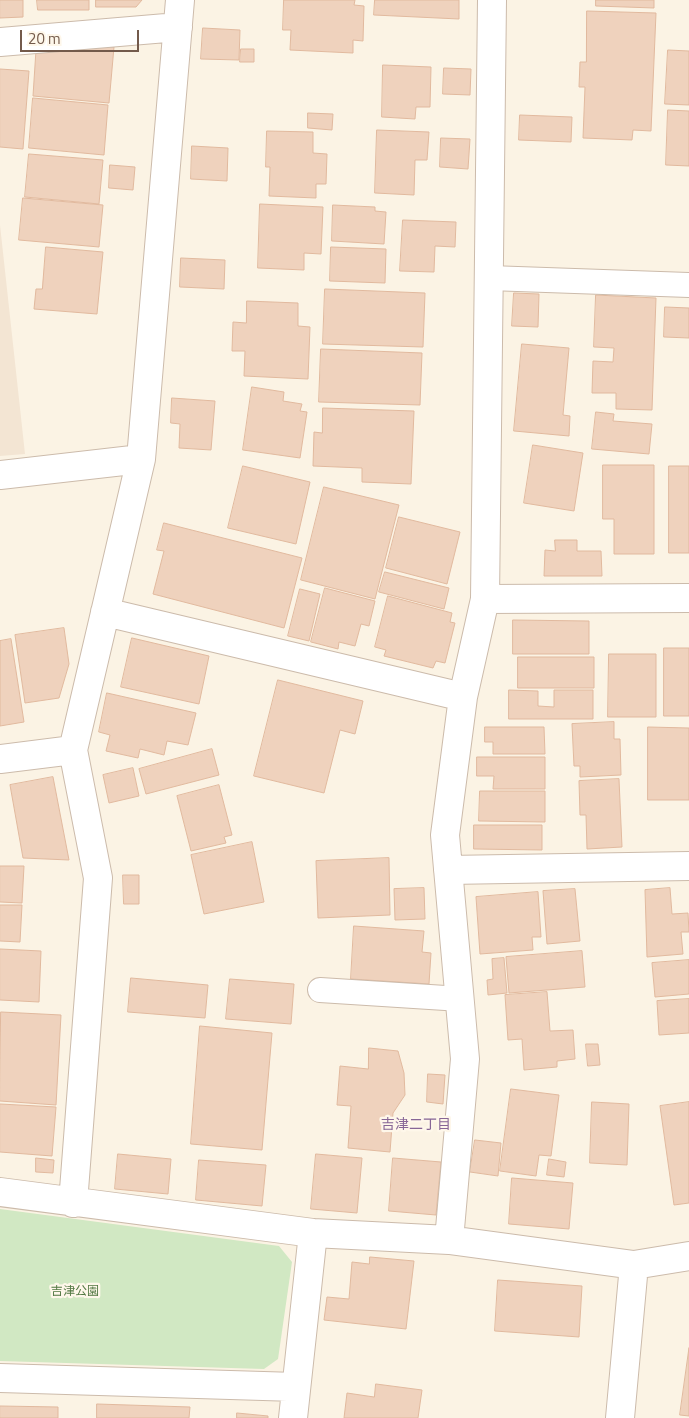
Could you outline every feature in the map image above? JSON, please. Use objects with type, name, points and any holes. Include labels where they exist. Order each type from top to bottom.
[{"type":"street","points":[[73,1203],[98,878],[73,750],[141,459],[180,0]]},
{"type":"street","points":[[449,1240],[465,1059],[445,835],[463,697],[485,599],[492,0]]},
{"type":"street","points":[[0,42],[178,27]]},
{"type":"street","points":[[0,474],[141,459]]},
{"type":"street","points":[[485,599],[689,598]]},
{"type":"street","points":[[105,612],[463,697]]},
{"type":"street","points":[[0,759],[73,750]]},
{"type":"street","points":[[448,870],[689,866]]},
{"type":"street","points":[[0,1192],[314,1233],[449,1240],[634,1265],[689,1256]]},
{"type":"street","points":[[293,1418],[314,1233]]},
{"type":"street","points":[[620,1418],[634,1265]]},
{"type":"street","points":[[0,1378],[296,1387]]},
{"type":"lane","points":[[489,278],[689,285]]},
{"type":"lane","points":[[320,990],[460,999]]},
{"type":"shaded area","points":[[0,225],[25,454],[0,456]]},
{"type":"green space","name":"吉津公園","points":[[0,1209],[279,1246],[292,1262],[278,1359],[264,1369],[0,1361]]},
{"type":"building","points":[[0,0],[23,0],[23,17],[0,18]]},
{"type":"building","points":[[37,0],[89,0],[89,10],[38,10]]},
{"type":"building","points":[[96,0],[142,0],[136,7],[96,7]]},
{"type":"building","points":[[284,0],[355,0],[354,5],[364,6],[363,41],[353,40],[353,53],[290,50],[291,30],[283,30]]},
{"type":"building","points":[[375,0],[459,0],[459,19],[374,15]]},
{"type":"building","points":[[596,0],[654,0],[654,8],[596,6]]},
{"type":"building","points":[[587,11],[656,13],[651,131],[633,130],[632,140],[583,138],[585,87],[579,87],[580,62],[586,62]]},
{"type":"building","points":[[203,28],[240,30],[239,60],[201,59]]},
{"type":"building","points":[[84,44],[114,47],[109,103],[33,96],[36,50]]},
{"type":"building","points":[[241,49],[254,49],[254,62],[240,62]]},
{"type":"building","points":[[668,50],[689,51],[689,105],[665,104]]},
{"type":"building","points":[[383,65],[431,67],[430,107],[416,107],[415,119],[382,117]]},
{"type":"building","points":[[444,68],[471,69],[470,95],[443,94]]},
{"type":"building","points":[[0,69],[29,71],[23,149],[0,147]]},
{"type":"building","points":[[33,98],[108,105],[104,155],[29,148]]},
{"type":"building","points":[[668,110],[689,111],[689,166],[666,165]]},
{"type":"building","points":[[308,113],[333,114],[332,130],[308,128]]},
{"type":"building","points":[[520,115],[572,117],[571,142],[519,140]]},
{"type":"building","points":[[377,130],[429,132],[427,160],[415,160],[414,195],[375,193]]},
{"type":"building","points":[[267,131],[313,132],[313,153],[327,154],[326,184],[316,184],[316,198],[269,196],[270,167],[266,167]]},
{"type":"building","points":[[441,138],[470,139],[468,169],[440,167]]},
{"type":"building","points":[[192,146],[228,148],[227,181],[191,179]]},
{"type":"building","points":[[29,154],[103,160],[99,204],[25,197]]},
{"type":"building","points":[[110,165],[135,167],[133,190],[109,188]]},
{"type":"building","points":[[23,198],[103,205],[99,247],[19,240]]},
{"type":"building","points":[[260,204],[323,207],[321,254],[304,253],[304,270],[258,268]]},
{"type":"building","points":[[333,205],[375,207],[375,211],[386,212],[384,244],[332,241]]},
{"type":"building","points":[[403,220],[456,222],[455,247],[435,246],[434,272],[400,271]]},
{"type":"building","points":[[46,247],[103,252],[97,314],[34,309],[36,289],[42,289]]},
{"type":"building","points":[[331,247],[386,249],[385,283],[330,281]]},
{"type":"building","points":[[181,258],[225,260],[224,289],[180,287]]},
{"type":"building","points":[[325,289],[425,293],[423,347],[323,344]]},
{"type":"building","points":[[514,293],[539,294],[538,327],[512,326]]},
{"type":"building","points":[[596,295],[656,298],[652,410],[616,409],[616,393],[592,393],[593,361],[613,362],[614,348],[594,347]]},
{"type":"building","points":[[247,301],[298,303],[298,326],[310,327],[308,379],[244,376],[245,351],[232,351],[233,322],[246,323]]},
{"type":"building","points":[[665,307],[689,308],[689,338],[664,337]]},
{"type":"building","points":[[522,344],[569,348],[563,415],[570,416],[569,436],[514,431]]},
{"type":"building","points":[[321,349],[422,353],[420,405],[319,402]]},
{"type":"building","points":[[252,387],[284,392],[283,401],[302,404],[300,411],[307,412],[300,458],[243,450]]},
{"type":"building","points":[[172,398],[215,401],[211,450],[179,448],[180,424],[171,423]]},
{"type":"building","points":[[323,408],[414,411],[411,484],[362,482],[362,468],[313,466],[314,432],[322,433]]},
{"type":"building","points":[[596,412],[614,414],[613,421],[652,424],[649,454],[592,449]]},
{"type":"building","points":[[533,445],[583,453],[574,511],[524,503]]},
{"type":"building","points":[[603,465],[654,465],[654,554],[614,554],[614,519],[603,519]]},
{"type":"building","points":[[243,466],[310,482],[296,544],[228,528]]},
{"type":"building","points":[[669,466],[689,466],[689,553],[669,553]]},
{"type":"building","points":[[324,487],[399,505],[375,599],[301,580]]},
{"type":"building","points":[[399,517],[460,532],[447,584],[386,568]]},
{"type":"building","points":[[164,523],[302,558],[284,628],[153,594],[164,551],[157,550]]},
{"type":"building","points":[[555,540],[577,540],[577,551],[601,551],[602,576],[544,576],[545,550],[555,551]]},
{"type":"building","points":[[385,572],[449,588],[444,609],[379,592]]},
{"type":"building","points":[[325,588],[375,601],[369,626],[361,624],[355,646],[339,642],[338,649],[311,642]]},
{"type":"building","points":[[300,589],[320,594],[309,641],[288,636]]},
{"type":"building","points":[[388,596],[452,613],[450,622],[455,623],[445,663],[436,661],[433,668],[384,656],[386,650],[375,647]]},
{"type":"building","points":[[513,620],[589,621],[589,654],[513,654]]},
{"type":"building","points":[[64,628],[69,664],[59,698],[25,703],[15,635]]},
{"type":"building","points":[[132,638],[209,656],[199,704],[121,687]]},
{"type":"building","points":[[11,639],[24,722],[0,726],[0,641]]},
{"type":"building","points":[[664,648],[689,648],[689,716],[664,716]]},
{"type":"building","points":[[609,654],[656,654],[656,717],[608,717]]},
{"type":"building","points":[[518,657],[594,657],[594,688],[518,688]]},
{"type":"building","points":[[278,680],[363,701],[355,734],[340,730],[324,793],[254,776]]},
{"type":"building","points":[[509,690],[538,691],[538,706],[554,707],[554,690],[593,690],[593,719],[509,719]]},
{"type":"building","points":[[107,693],[196,713],[188,745],[167,741],[164,755],[140,749],[138,758],[106,751],[110,735],[99,732]]},
{"type":"building","points":[[614,722],[614,739],[620,739],[621,775],[580,777],[580,766],[574,766],[572,724]]},
{"type":"building","points":[[485,727],[544,727],[545,754],[493,754],[493,742],[485,742]]},
{"type":"building","points":[[648,727],[689,728],[689,800],[648,800]]},
{"type":"building","points":[[212,749],[219,775],[146,794],[139,769]]},
{"type":"building","points":[[477,757],[545,757],[545,789],[493,789],[494,776],[477,776]]},
{"type":"building","points":[[133,768],[139,796],[109,803],[103,775]]},
{"type":"building","points":[[53,777],[69,860],[23,858],[10,785]]},
{"type":"building","points":[[619,779],[622,847],[587,849],[586,815],[580,815],[579,781]]},
{"type":"building","points":[[219,785],[232,835],[224,837],[226,843],[191,851],[177,796]]},
{"type":"building","points":[[480,791],[545,791],[545,822],[479,821]]},
{"type":"building","points":[[474,825],[542,825],[542,850],[474,849]]},
{"type":"building","points":[[252,842],[264,902],[204,914],[191,855]]},
{"type":"building","points":[[389,858],[390,915],[318,918],[316,861]]},
{"type":"building","points":[[0,866],[24,866],[22,903],[0,902]]},
{"type":"building","points":[[123,875],[139,875],[139,904],[124,904]]},
{"type":"building","points":[[424,888],[425,919],[395,920],[394,889]]},
{"type":"building","points":[[670,888],[672,914],[688,913],[689,932],[681,932],[683,954],[647,957],[645,890]]},
{"type":"building","points":[[575,889],[580,941],[547,944],[543,891]]},
{"type":"building","points":[[538,892],[541,937],[532,937],[533,950],[480,954],[476,897]]},
{"type":"building","points":[[0,905],[22,905],[20,942],[0,941]]},
{"type":"building","points":[[354,926],[424,931],[422,952],[431,953],[429,984],[351,979]]},
{"type":"building","points":[[0,949],[41,951],[39,1002],[0,1000]]},
{"type":"building","points":[[582,951],[585,987],[509,993],[506,957]]},
{"type":"building","points":[[504,958],[507,993],[488,995],[487,980],[493,979],[492,959]]},
{"type":"building","points":[[689,960],[689,994],[655,997],[652,963]]},
{"type":"building","points":[[131,978],[208,985],[205,1018],[128,1012]]},
{"type":"building","points":[[230,979],[294,984],[291,1024],[226,1019]]},
{"type":"building","points":[[547,992],[550,1031],[573,1030],[575,1059],[557,1061],[557,1067],[524,1070],[522,1039],[508,1040],[505,995]]},
{"type":"building","points":[[689,999],[689,1033],[659,1035],[657,1001]]},
{"type":"building","points":[[1,1012],[61,1015],[56,1105],[0,1101]]},
{"type":"building","points":[[200,1026],[272,1033],[262,1150],[191,1144]]},
{"type":"building","points":[[586,1044],[598,1044],[600,1065],[588,1066]]},
{"type":"building","points":[[369,1048],[398,1051],[404,1073],[405,1095],[393,1113],[390,1152],[348,1148],[351,1106],[337,1105],[340,1066],[368,1069]]},
{"type":"building","points":[[428,1074],[445,1075],[443,1104],[427,1102]]},
{"type":"building","points":[[511,1089],[559,1095],[551,1156],[539,1155],[536,1176],[500,1171]]},
{"type":"building","points":[[592,1102],[629,1104],[627,1165],[590,1163]]},
{"type":"building","points":[[689,1102],[689,1203],[674,1205],[660,1106]]},
{"type":"building","points":[[0,1104],[56,1107],[52,1156],[0,1152]]},
{"type":"building","points":[[475,1140],[501,1143],[498,1176],[470,1172]]},
{"type":"building","points":[[118,1154],[171,1159],[168,1194],[115,1189]]},
{"type":"building","points":[[316,1154],[362,1158],[357,1213],[311,1209]]},
{"type":"building","points":[[36,1158],[54,1160],[53,1173],[36,1172]]},
{"type":"building","points":[[393,1158],[441,1162],[436,1215],[389,1211]]},
{"type":"building","points":[[549,1159],[566,1162],[564,1177],[547,1175]]},
{"type":"building","points":[[199,1160],[266,1165],[262,1206],[196,1200]]},
{"type":"building","points":[[512,1178],[573,1183],[569,1229],[509,1224]]},
{"type":"building","points":[[370,1257],[414,1261],[406,1329],[324,1320],[327,1297],[349,1299],[352,1262],[369,1264]]},
{"type":"building","points":[[498,1280],[582,1286],[579,1337],[495,1331]]},
{"type":"building","points":[[689,1348],[689,1416],[680,1415]]},
{"type":"building","points":[[376,1384],[422,1390],[418,1418],[344,1418],[347,1393],[374,1397]]},
{"type":"building","points":[[97,1404],[190,1407],[189,1418],[97,1418]]},
{"type":"building","points":[[0,1406],[58,1407],[58,1418],[0,1418]]},
{"type":"building","points":[[237,1413],[268,1416],[268,1418],[237,1418]]},
{"type":"district","name":"吉津二丁目","points":[[416,1126]]}]
